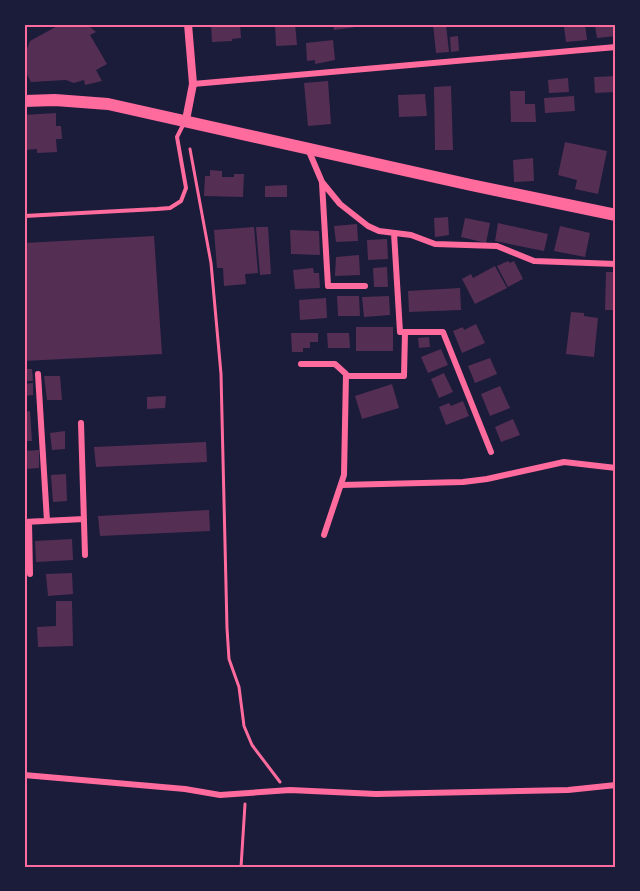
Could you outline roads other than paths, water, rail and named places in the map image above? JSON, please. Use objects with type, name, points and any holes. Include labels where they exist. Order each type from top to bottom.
[{"type":"highway","points":[[24,101],[55,100],[108,104],[616,215]]},
{"type":"street","points":[[186,120],[193,84],[188,24]]},
{"type":"street","points":[[193,84],[616,47]]},
{"type":"street","points":[[308,148],[322,182],[340,204],[368,226],[379,231],[411,235],[435,244],[497,246],[534,261],[616,264]]},
{"type":"street","points":[[322,182],[328,286],[365,286]]},
{"type":"street","points":[[394,233],[400,332],[443,332],[490,452]]},
{"type":"street","points":[[346,376],[404,376],[405,332]]},
{"type":"street","points":[[301,364],[335,364],[346,376],[344,475],[324,535]]},
{"type":"street","points":[[38,374],[47,521]]},
{"type":"street","points":[[81,423],[85,555]]},
{"type":"street","points":[[341,484],[463,482],[564,462],[616,468]]},
{"type":"street","points":[[30,574],[26,522],[84,519]]},
{"type":"street","points":[[24,775],[185,789],[220,795],[286,790],[376,794],[568,790],[616,785]]},
{"type":"lane","points":[[24,216],[170,208],[181,201],[186,188],[177,137],[186,120]]}]
